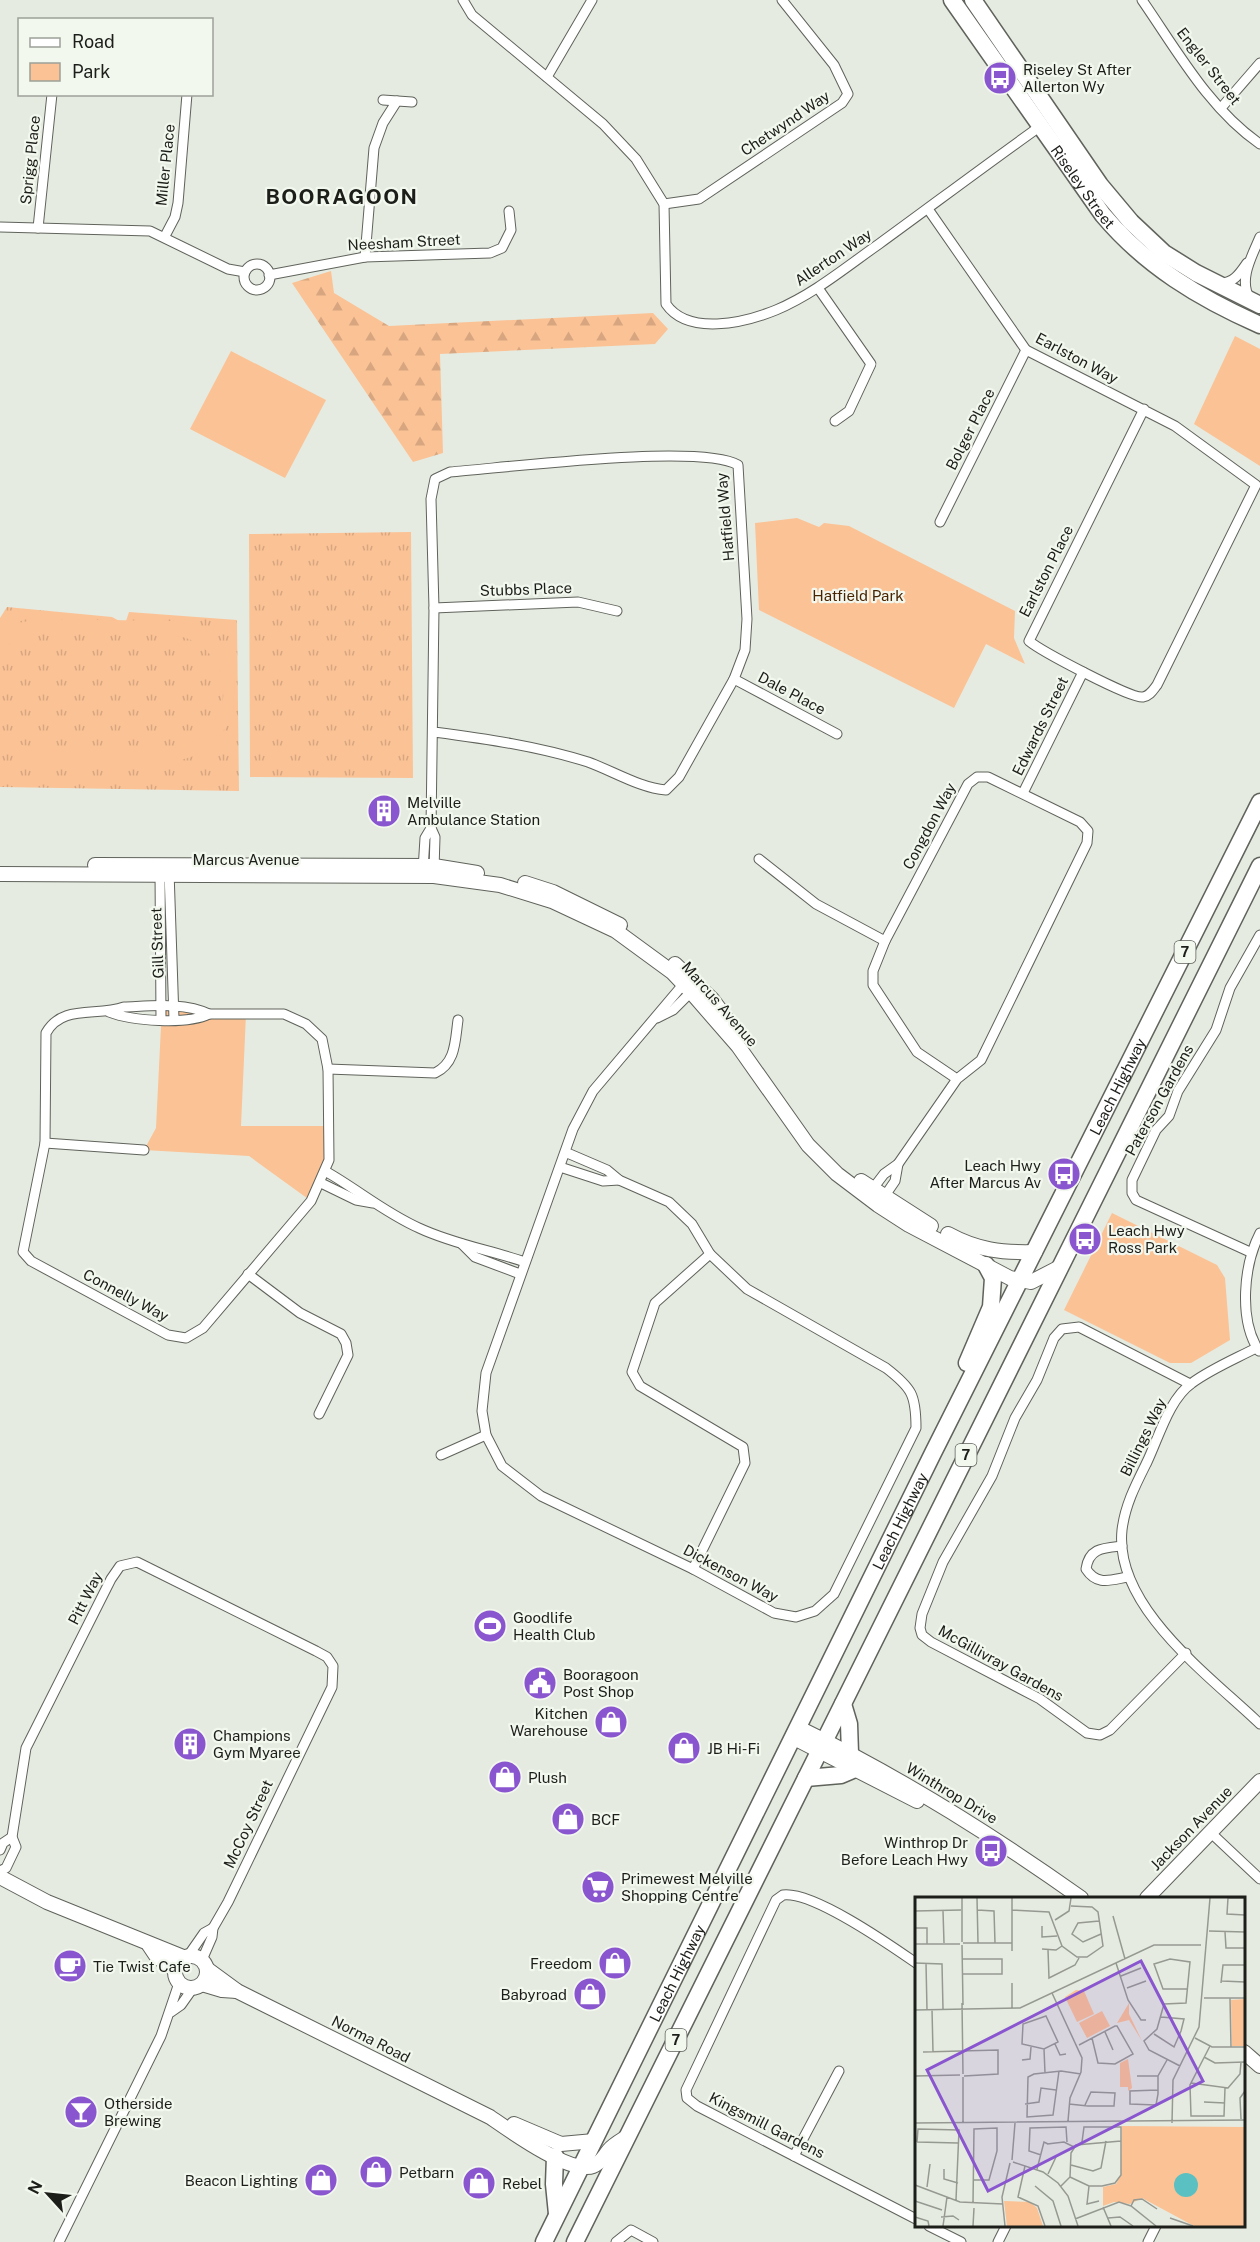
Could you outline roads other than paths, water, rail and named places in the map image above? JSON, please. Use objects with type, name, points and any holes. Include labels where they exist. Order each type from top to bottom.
[{"type":"highway","name":"Riseley Street","points":[[952,0],[1047,122],[1131,222],[1164,253],[1214,283],[1255,303]]},
{"type":"highway","name":"Riseley Street","points":[[973,0],[1102,215],[1124,239],[1168,276],[1210,301],[1260,326]]},
{"type":"highway","name":"Leach Highway","points":[[544,2242],[933,1453],[1260,802]]},
{"type":"highway","points":[[1227,868],[1256,873]]},
{"type":"highway","name":"Leach Highway","points":[[575,2242],[1256,873]]},
{"type":"highway","points":[[1143,1036],[1160,1023],[1207,935],[1215,935],[1219,945]]},
{"type":"highway","points":[[933,1453],[941,1417],[991,1307],[993,1278],[986,1265]]},
{"type":"highway","points":[[806,1778],[841,1775],[853,1761],[849,1724],[843,1704]]},
{"type":"highway","points":[[555,2156],[554,2184],[557,2214]]},
{"type":"street","points":[[463,0],[472,15],[603,124],[636,159],[664,204]]},
{"type":"street","points":[[547,76],[592,0]]},
{"type":"street","name":"Chetwynd Way","points":[[664,204],[699,199],[842,103],[848,94],[834,65],[782,0]]},
{"type":"street","name":"Engler Street","points":[[1142,0],[1221,108],[1260,144]]},
{"type":"street","points":[[1221,108],[1260,63]]},
{"type":"street","name":"Sprigg Place","points":[[38,228],[52,96]]},
{"type":"street","name":"Miller Place","points":[[165,236],[175,217],[178,203],[187,96]]},
{"type":"street","points":[[383,100],[412,102]]},
{"type":"street","points":[[365,257],[374,148],[383,123],[397,101]]},
{"type":"street","name":"Allerton Way","points":[[664,204],[666,304],[674,315],[689,323],[736,321],[775,310],[818,288],[1047,122]]},
{"type":"street","name":"Earlston Way","points":[[928,208],[1026,350],[1144,409],[1183,432],[1257,485]]},
{"type":"street","name":"Neesham Street","points":[[269,275],[365,257],[490,253],[502,248],[511,230],[509,211]]},
{"type":"street","name":"Neesham Street","points":[[0,226],[150,231],[165,236],[228,269],[245,272]]},
{"type":"street","points":[[1214,283],[1227,283],[1238,277],[1260,237]]},
{"type":"street","points":[[1251,256],[1245,290],[1255,303]]},
{"type":"street","name":"Neesham Street","points":[[258,265],[267,269],[269,275],[265,287],[256,290],[247,286],[245,272],[249,267],[258,265]]},
{"type":"street","points":[[818,288],[871,364],[849,411],[835,421]]},
{"type":"street","name":"Bolger Place","points":[[940,522],[1026,350]]},
{"type":"street","name":"Earlston Place","points":[[1144,409],[1029,641],[1083,672],[1136,697],[1148,695],[1157,685],[1257,485]]},
{"type":"street","name":"Hatfield Way","points":[[428,871],[425,838],[431,828],[434,732],[431,499],[435,479],[450,472],[657,456],[727,459],[738,465],[741,481],[747,619],[745,650],[734,679],[679,777],[666,790],[653,789],[588,762],[520,743],[434,732]]},
{"type":"street","name":"Stubbs Place","points":[[434,608],[578,602],[617,611]]},
{"type":"street","name":"Edwards Street","points":[[1023,793],[1083,672]]},
{"type":"street","name":"Dale Place","points":[[734,679],[837,734]]},
{"type":"street","name":"Congdon Way","points":[[875,1197],[884,1174],[898,1164],[957,1079],[981,1060],[1087,843],[1088,831],[1080,822],[988,777],[976,777],[968,784],[885,941],[873,971],[873,985],[917,1052],[957,1079]]},
{"type":"street","points":[[759,859],[816,904],[885,941]]},
{"type":"street","name":"Marcus Avenue","points":[[0,865],[165,871]]},
{"type":"street","name":"Marcus Avenue","points":[[0,874],[165,871],[428,871],[500,885],[552,901],[616,931],[691,985],[738,1046],[808,1145],[875,1197],[986,1265],[1021,1281]]},
{"type":"street","name":"Gill Street","points":[[161,1019],[165,871]]},
{"type":"street","name":"Gill Street","points":[[165,871],[174,1019]]},
{"type":"street","name":"Paterson Gardens","points":[[1250,1252],[1136,1200],[1132,1193],[1132,1180],[1156,1130],[1169,1116],[1178,1091],[1216,1030],[1230,988],[1260,935]]},
{"type":"street","name":"Dickenson Way","points":[[565,1152],[607,1170],[619,1180],[669,1202],[692,1224],[710,1254],[747,1289],[886,1368],[907,1384],[916,1403],[916,1428],[834,1594],[815,1611],[796,1617],[774,1613],[693,1569],[541,1496],[502,1466],[486,1435],[482,1411],[486,1373],[573,1129],[593,1091],[657,1018],[673,1010],[691,985]]},
{"type":"street","name":"Connelly Way","points":[[162,1006],[200,1009],[210,1014],[284,1014],[306,1024],[322,1040],[328,1068],[329,1161],[321,1183],[311,1201],[203,1328],[186,1338],[168,1335],[31,1261],[23,1252],[45,1143],[45,1033],[50,1025],[65,1014],[109,1012],[124,1007],[162,1006]]},
{"type":"street","name":"Connelly Way","points":[[109,1012],[125,1019],[198,1020],[210,1014]]},
{"type":"street","points":[[328,1068],[435,1073],[445,1068],[452,1059],[458,1020]]},
{"type":"street","points":[[45,1143],[144,1150]]},
{"type":"street","name":"Congdon Way","points":[[875,1197],[895,1181],[898,1164]]},
{"type":"street","name":"Dickenson Way","points":[[560,1167],[603,1181],[619,1180]]},
{"type":"street","points":[[325,1171],[360,1191],[373,1203],[420,1229],[525,1262]]},
{"type":"street","points":[[321,1183],[356,1200],[373,1203]]},
{"type":"street","name":"Marcus Avenue","points":[[875,1197],[975,1248],[989,1251],[1035,1252]]},
{"type":"street","points":[[1258,1350],[1246,1297],[1250,1252],[1260,1233]]},
{"type":"street","points":[[462,1244],[475,1257],[520,1274]]},
{"type":"street","points":[[693,1569],[745,1463],[743,1447],[640,1386],[632,1372],[655,1303],[710,1254]]},
{"type":"street","points":[[1021,1281],[1030,1282],[1060,1267]]},
{"type":"street","points":[[248,1274],[300,1313],[341,1334],[346,1343],[348,1355],[319,1414]]},
{"type":"street","name":"McGillivray Gardens","points":[[1186,1653],[1110,1730],[1100,1735],[1087,1733],[1040,1699],[931,1642],[922,1635],[920,1628],[926,1602],[943,1562],[992,1476],[1015,1418],[1038,1380],[1054,1338],[1062,1329],[1079,1327],[1191,1384]]},
{"type":"street","name":"Billings Way","points":[[1258,1350],[1191,1384],[1175,1403],[1129,1499],[1122,1546],[1128,1577],[1136,1596],[1150,1617],[1260,1724]]},
{"type":"street","points":[[441,1455],[486,1435]]},
{"type":"street","points":[[1122,1546],[1101,1548],[1092,1553],[1087,1559],[1086,1569],[1091,1578],[1101,1582],[1128,1577]]},
{"type":"street","name":"Pitt Way","points":[[0,1871],[6,1868],[16,1847],[12,1837],[26,1748],[111,1579],[120,1566],[137,1562],[316,1651],[327,1657],[333,1666]]},
{"type":"street","name":"McCoy Street","points":[[205,1964],[213,1928],[228,1902],[332,1687],[333,1666]]},
{"type":"street","name":"Winthrop Drive","points":[[796,1733],[974,1824],[1078,1897]]},
{"type":"street","name":"Winthrop Drive","points":[[853,1761],[972,1833],[1065,1897]]},
{"type":"street","name":"Jackson Avenue","points":[[1149,1897],[1260,1780]]},
{"type":"street","points":[[1210,1832],[1260,1879]]},
{"type":"street","points":[[0,1850],[3,1843],[12,1837]]},
{"type":"street","points":[[0,1877],[47,1902],[149,1945],[160,1946],[205,1964],[198,1986],[182,2005],[171,2012]]},
{"type":"street","name":"Kingsmill Gardens","points":[[915,1962],[873,1933],[802,1897],[789,1894],[776,1900],[689,2079],[686,2090],[687,2098],[697,2106],[915,2218]]},
{"type":"street","name":"McCoy Street","points":[[185,1956],[204,1933],[213,1928]]},
{"type":"street","points":[[59,2242],[171,2012],[172,2001],[179,1983],[174,1969],[157,1957],[149,1945]]},
{"type":"street","points":[[174,1969],[185,1956]]},
{"type":"street","name":"Norma Road","points":[[205,1964],[237,1991],[490,2117],[555,2156],[581,2167]]},
{"type":"street","name":"Norma Road","points":[[179,1983],[237,1991]]},
{"type":"street","points":[[1245,2053],[1260,2066]]},
{"type":"street","points":[[1245,2064],[1260,2077]]},
{"type":"street","points":[[794,2156],[839,2071]]},
{"type":"street","name":"Norma Road","points":[[490,2117],[508,2121],[561,2144],[594,2141]]},
{"type":"street","points":[[581,2167],[597,2164],[610,2148],[628,2136]]},
{"type":"street","points":[[931,2227],[962,2242]]},
{"type":"street","points":[[998,2242],[1006,2227]]},
{"type":"street","points":[[1148,2242],[1156,2227]]},
{"type":"street","points":[[616,2242],[631,2230],[653,2242]]},
{"type":"place","name":"Riseley St After Allerton Wy","points":[[1000,78]]},
{"type":"place","name":"Melville Ambulance Station","points":[[384,811]]},
{"type":"place","name":"Leach Hwy After Marcus Av","points":[[1064,1174]]},
{"type":"place","name":"Leach Hwy Ross Park","points":[[1085,1239]]},
{"type":"place","name":"Goodlife Health Club","points":[[490,1626]]},
{"type":"place","name":"Booragoon Post Shop","points":[[540,1683]]},
{"type":"place","name":"Kitchen Warehouse","points":[[611,1722]]},
{"type":"place","name":"Champions Gym Myaree","points":[[190,1744]]},
{"type":"place","name":"JB Hi-Fi","points":[[684,1748]]},
{"type":"place","name":"Plush","points":[[505,1777]]},
{"type":"place","name":"BCF","points":[[568,1819]]},
{"type":"place","name":"Winthrop Dr Before Leach Hwy","points":[[991,1851]]},
{"type":"place","name":"Primewest Melville Shopping Centre","points":[[598,1887]]},
{"type":"place","name":"Freedom","points":[[615,1963]]},
{"type":"place","name":"Tie Twist Cafe","points":[[70,1966]]},
{"type":"place","name":"Babyroad","points":[[590,1994]]},
{"type":"place","name":"Otherside Brewing","points":[[81,2112]]},
{"type":"place","name":"Petbarn","points":[[376,2172]]},
{"type":"place","name":"Beacon Lighting","points":[[321,2180]]},
{"type":"place","name":"Rebel","points":[[479,2183]]},
{"type":"district","name":"BOORAGOON","points":[[342,196]]},
{"type":"park label","name":"Hatfield Park","points":[[858,595]]}]
